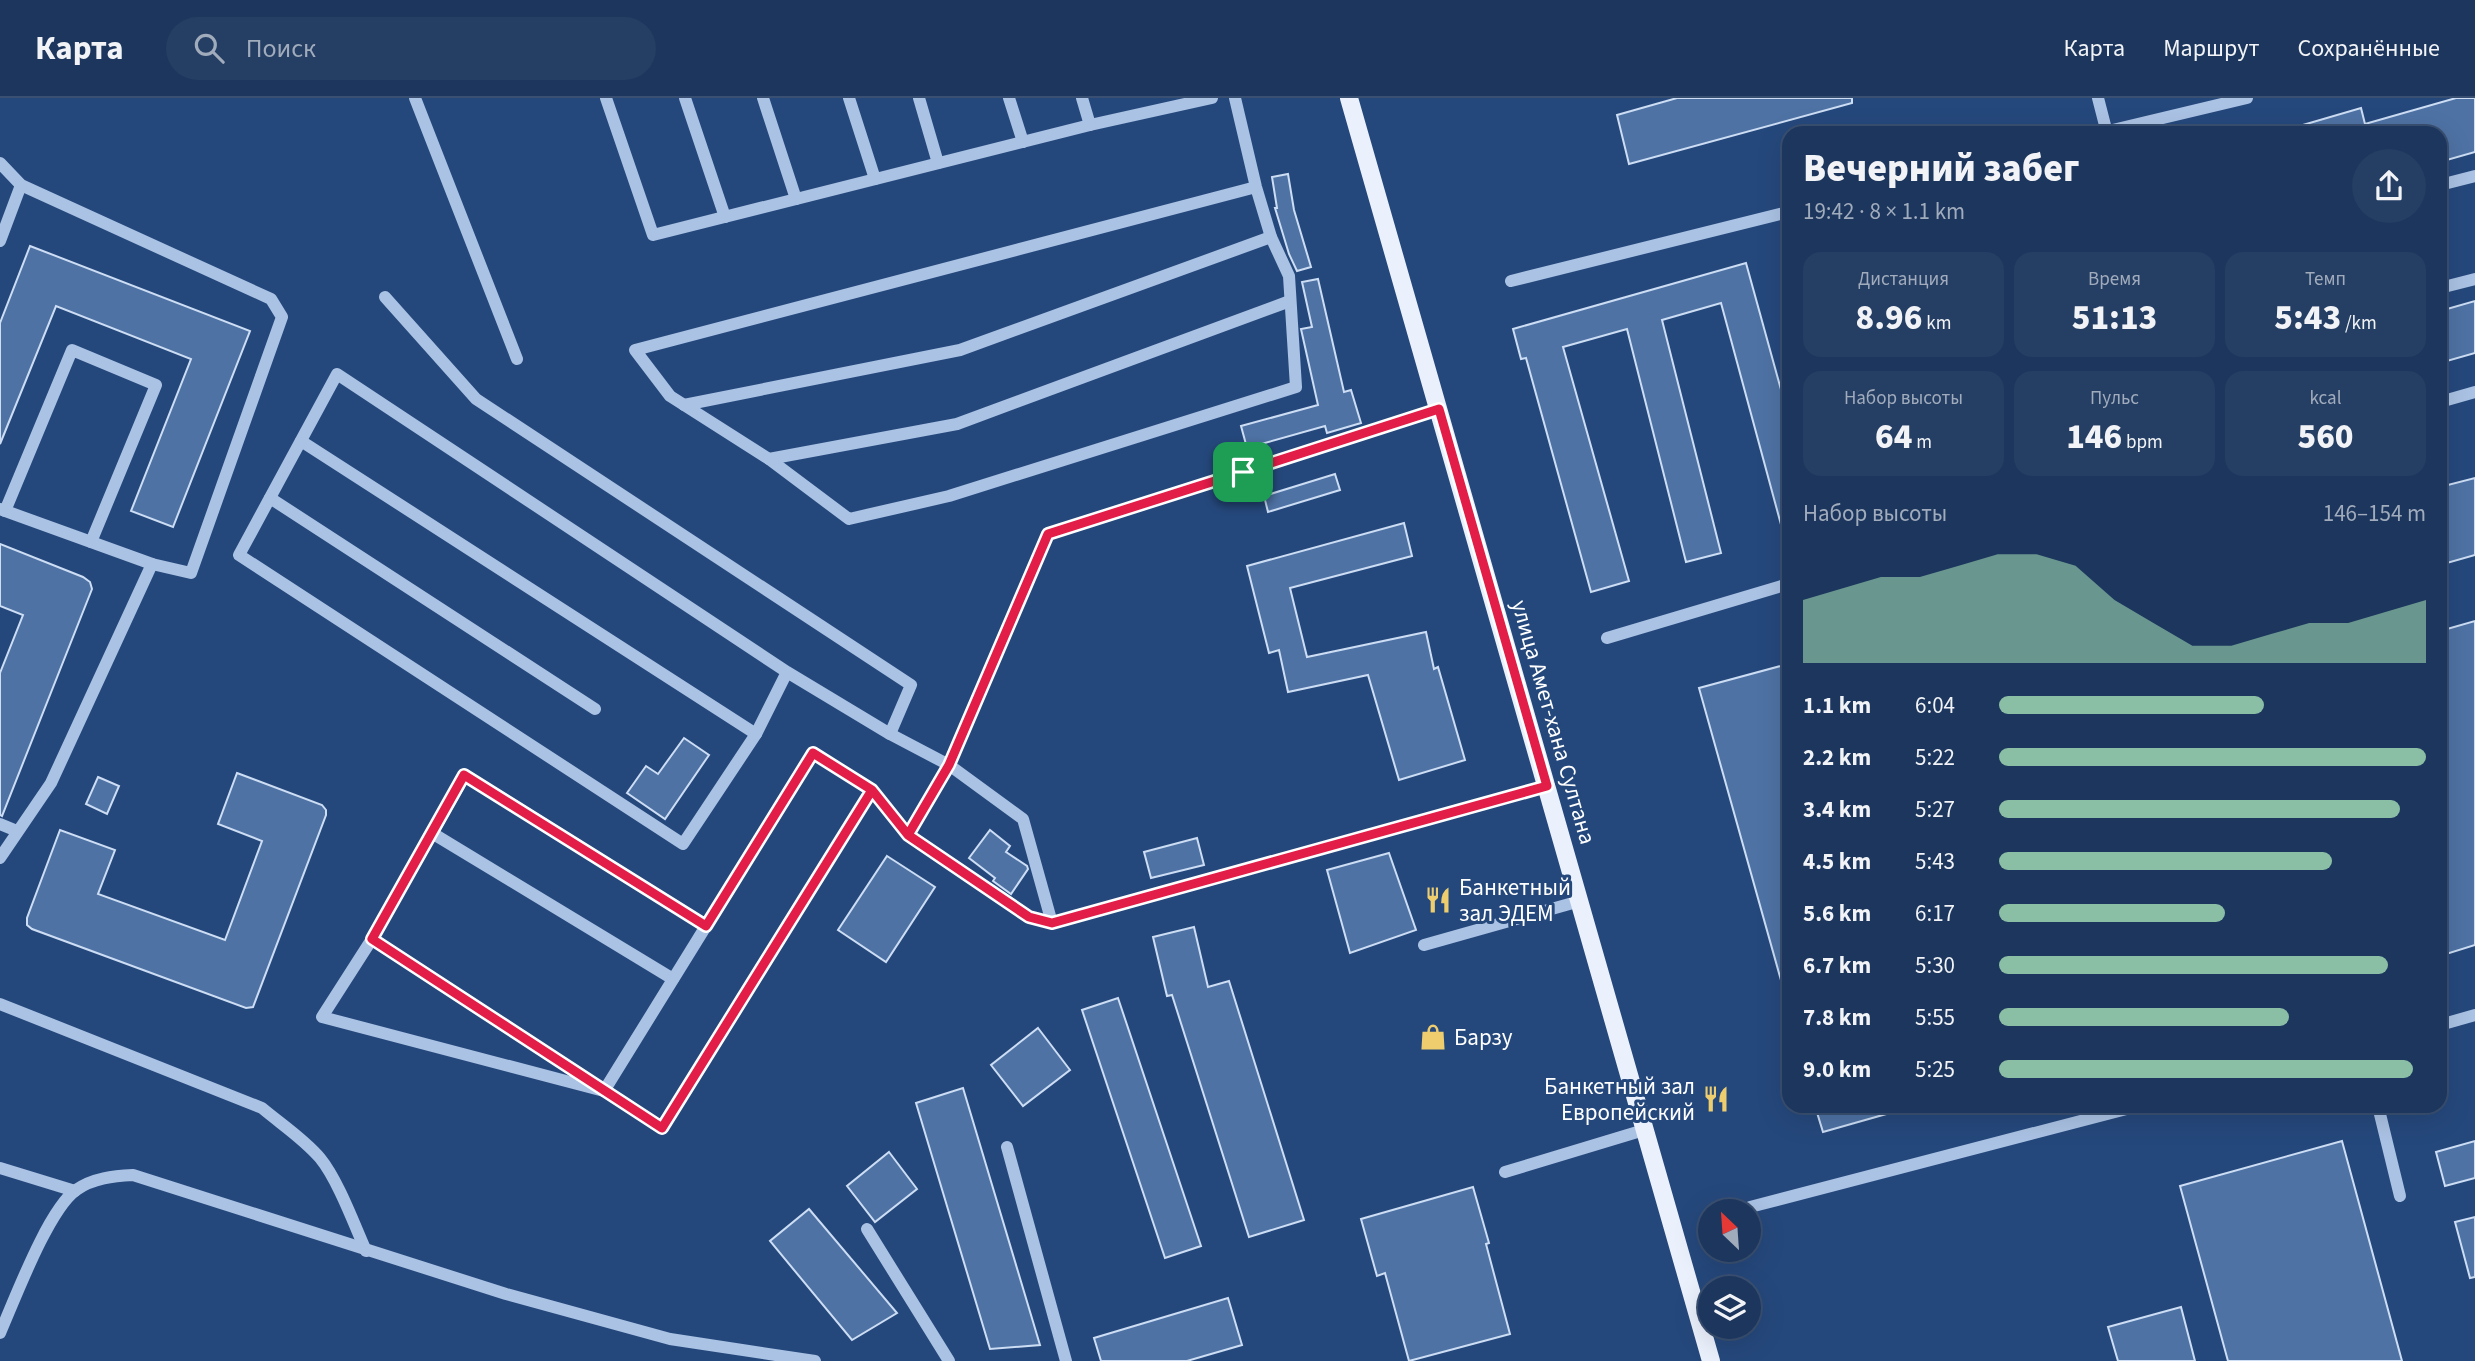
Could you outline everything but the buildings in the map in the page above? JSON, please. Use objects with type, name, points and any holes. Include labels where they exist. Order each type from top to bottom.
[{"type":"main road","name":"улица Амет-хана Султана","points":[[1349,98],[1710,1361]]},
{"type":"street","points":[[415,98],[517,359]]},
{"type":"street","points":[[606,98],[653,235],[1090,125],[1212,98]]},
{"type":"street","points":[[685,98],[725,216]]},
{"type":"street","points":[[763,98],[796,199]]},
{"type":"street","points":[[849,98],[875,179]]},
{"type":"street","points":[[919,98],[938,163]]},
{"type":"street","points":[[1009,98],[1023,142]]},
{"type":"street","points":[[1082,98],[1090,125]]},
{"type":"street","points":[[1236,98],[1256,187],[1271,237],[1289,276],[1296,387],[949,496],[849,519],[769,459],[670,396],[635,350],[1256,187]]},
{"type":"street","points":[[2098,98],[2103,126]]},
{"type":"street","points":[[2129,126],[2247,98]]},
{"type":"street","points":[[0,163],[21,185],[271,299],[282,317],[191,573],[152,564],[91,542],[3,510],[72,350],[156,385],[91,542]]},
{"type":"street","points":[[2447,183],[2475,176]]},
{"type":"street","points":[[0,241],[21,185]]},
{"type":"street","points":[[1511,281],[1782,213]]},
{"type":"street","points":[[684,405],[960,351],[1271,237]]},
{"type":"street","points":[[2447,286],[2475,279]]},
{"type":"street","points":[[385,296],[476,399],[911,685],[890,734]]},
{"type":"street","points":[[769,459],[957,424],[1290,301]]},
{"type":"street","points":[[788,672],[756,734],[683,844],[239,555],[337,374],[788,672],[890,734],[949,765],[1023,820],[1052,923]]},
{"type":"street","points":[[2447,400],[2475,392]]},
{"type":"street","points":[[908,835],[949,765],[1048,534],[1439,409]]},
{"type":"street","points":[[301,441],[756,734]]},
{"type":"street","points":[[270,498],[595,709]]},
{"type":"street","points":[[0,858],[51,783],[152,564]]},
{"type":"street","points":[[1607,638],[1782,586]]},
{"type":"street","points":[[604,1091],[813,753],[872,790],[908,835],[1029,917],[1052,923],[1547,786]]},
{"type":"street","points":[[604,1091],[322,1017],[372,939],[464,775],[706,926]]},
{"type":"street","points":[[372,939],[662,1128],[872,790]]},
{"type":"street","points":[[0,824],[17,831]]},
{"type":"street","points":[[432,833],[673,979]]},
{"type":"street","points":[[1424,945],[1580,901]]},
{"type":"street","points":[[0,1004],[262,1108],[320,1159],[345,1204],[366,1251]]},
{"type":"street","points":[[2447,1023],[2475,1015]]},
{"type":"street","points":[[1761,1205],[2111,1113]]},
{"type":"street","points":[[2380,1113],[2400,1196]]},
{"type":"street","points":[[1505,1172],[1644,1130]]},
{"type":"street","points":[[1007,1147],[1066,1361]]},
{"type":"street","points":[[0,1168],[75,1191]]},
{"type":"street","points":[[0,1333],[4,1313],[51,1223],[75,1191],[91,1182],[109,1177],[133,1175],[506,1294],[670,1339],[732,1355],[815,1361]]},
{"type":"street","points":[[867,1229],[949,1361]]},
{"type":"place","name":"Банкетный зал ЭДЕМ","points":[[1438,900]]},
{"type":"place","name":"Барзу","points":[[1433,1037]]},
{"type":"place","name":"Банкетный зал Европейский","points":[[1716,1099]]},
{"type":"route","points":[[1243,472],[1048,534],[949,765],[908,835],[872,790],[813,753],[706,926],[464,775],[372,939],[662,1128],[872,790],[908,835],[1029,917],[1052,923],[1547,786],[1439,409],[1243,472]]}]
